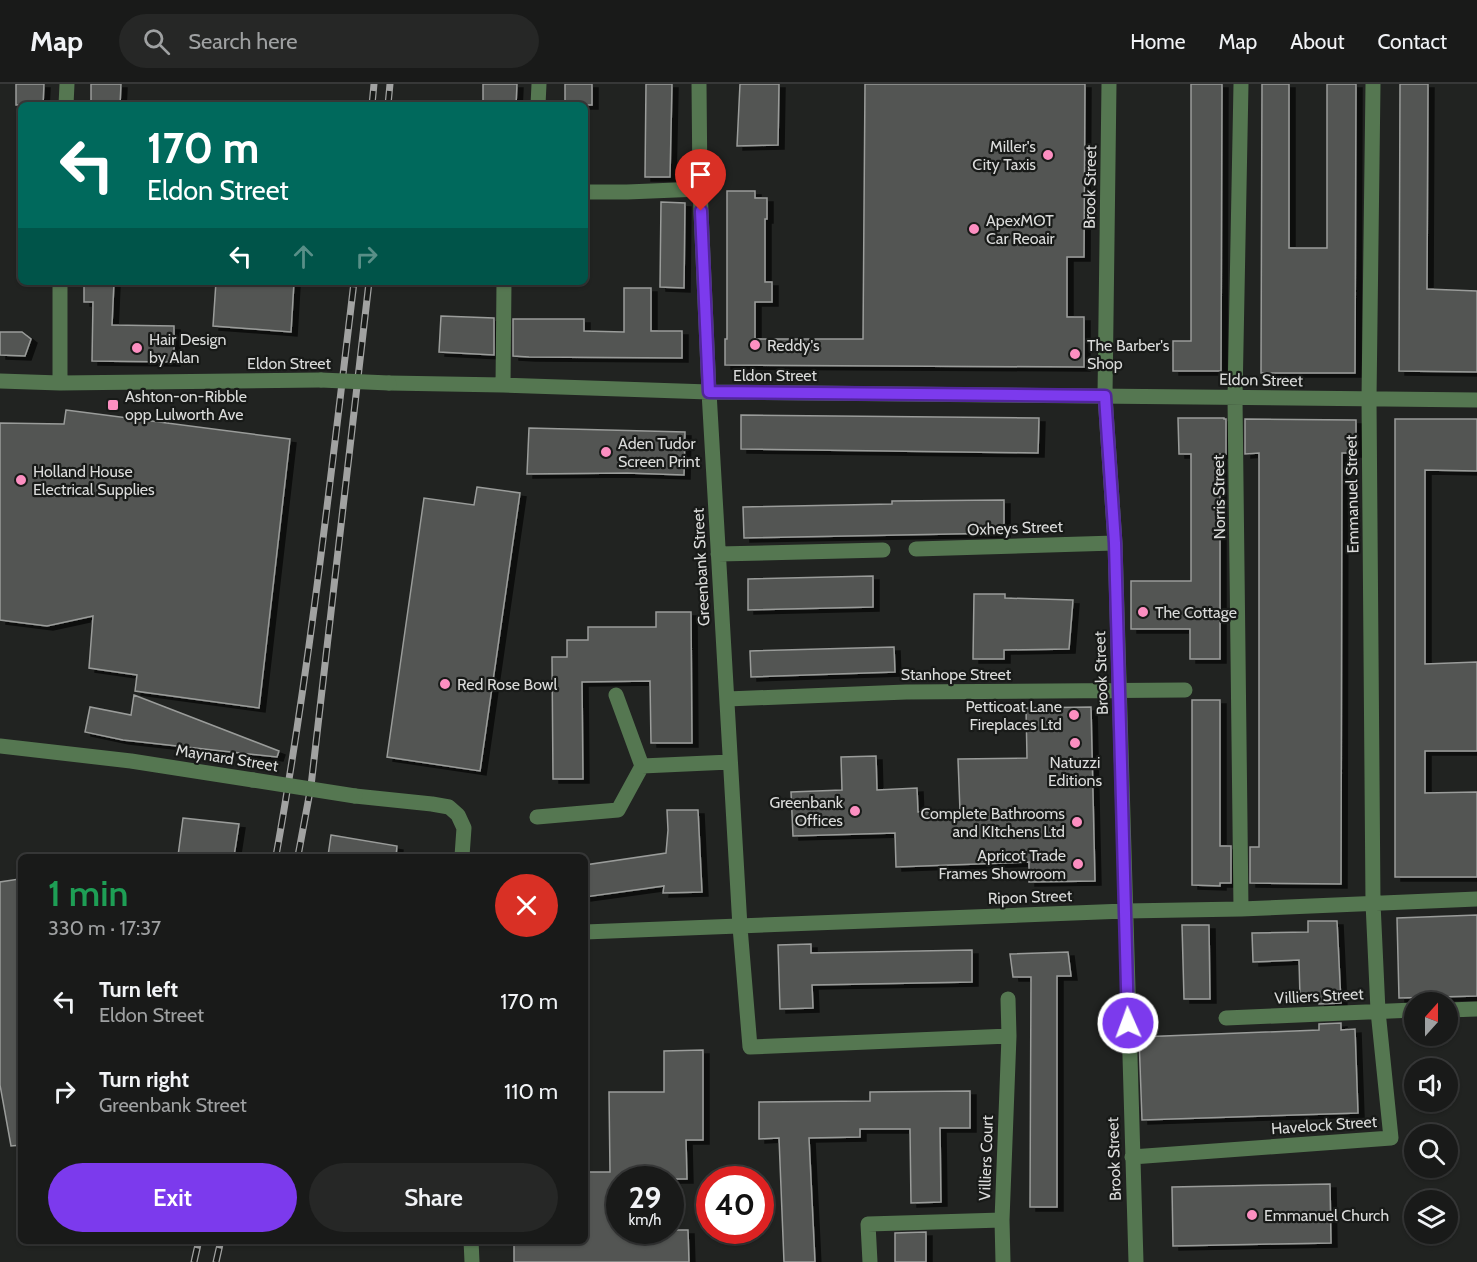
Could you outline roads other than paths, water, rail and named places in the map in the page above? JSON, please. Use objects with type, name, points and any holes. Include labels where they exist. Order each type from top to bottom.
[{"type":"street","points":[[66,102],[67,84]]},
{"type":"street","points":[[538,102],[539,84]]},
{"type":"street","name":"Greenbank Street","points":[[699,84],[700,189],[709,392],[740,927],[750,1047],[1009,1036]]},
{"type":"street","name":"Brook Street","points":[[1109,84],[1105,396],[1115,543],[1136,1262]]},
{"type":"street","name":"Norris Street","points":[[1241,84],[1235,398],[1241,909]]},
{"type":"street","name":"Emmanuel Street","points":[[1373,84],[1369,399],[1374,903]]},
{"type":"street","points":[[588,192],[700,189]]},
{"type":"street","points":[[60,285],[60,383]]},
{"type":"street","points":[[503,385],[504,285]]},
{"type":"street","name":"Eldon Street","points":[[0,381],[60,383],[321,380],[709,392],[1477,400]]},
{"type":"street","name":"Oxheys Street","points":[[916,549],[1115,543]]},
{"type":"street","points":[[718,554],[883,550]]},
{"type":"street","name":"Stanhope Street","points":[[727,699],[906,692],[1185,690]]},
{"type":"street","points":[[537,817],[618,810],[642,766],[616,695]]},
{"type":"street","name":"Maynard Street","points":[[0,746],[131,761],[354,796],[449,807],[458,815],[464,828],[462,854]]},
{"type":"street","points":[[642,766],[730,762]]},
{"type":"street","name":"Ripon Street","points":[[588,932],[1477,899]]},
{"type":"street","name":"Havelock Street","points":[[1132,1157],[1391,1138],[1378,1011],[1374,903]]},
{"type":"street","name":"Villiers Court","points":[[870,1262],[868,1224],[1002,1220],[1009,1036],[1008,999]]},
{"type":"street","points":[[1458,1010],[1477,1009]]},
{"type":"street","name":"Villiers Street","points":[[1226,1018],[1404,1010]]},
{"type":"street","points":[[1002,1220],[1003,1262]]},
{"type":"street","points":[[471,1244],[472,1262]]},
{"type":"railway","points":[[372,102],[374,84]]},
{"type":"railway","points":[[388,102],[390,84]]},
{"type":"railway","points":[[276,854],[310,642],[354,285]]},
{"type":"railway","points":[[298,854],[311,786],[369,285]]},
{"type":"railway","points":[[194,1262],[198,1244]]},
{"type":"railway","points":[[216,1262],[220,1244]]},
{"type":"place","name":"Miller's City Taxis","points":[[1048,155]]},
{"type":"place","name":"ApexMOT Car Reoair","points":[[974,229]]},
{"type":"place","name":"Reddy's","points":[[755,345]]},
{"type":"place","name":"Hair Design by Alan","points":[[137,348]]},
{"type":"place","name":"The Barber's Shop","points":[[1075,354]]},
{"type":"place","name":"Ashton-on-Ribble opp Lulworth Ave","points":[[113,405]]},
{"type":"place","name":"Aden Tudor Screen Print","points":[[606,452]]},
{"type":"place","name":"Holland House Electrical Supplies","points":[[21,480]]},
{"type":"place","name":"The Cottage","points":[[1143,612]]},
{"type":"place","name":"Red Rose Bowl","points":[[445,684]]},
{"type":"place","name":"Petticoat Lane Fireplaces Ltd","points":[[1074,715]]},
{"type":"place","name":"Natuzzi Editions","points":[[1075,743]]},
{"type":"place","name":"Greenbank Offices","points":[[855,811]]},
{"type":"place","name":"Complete Bathrooms and KItchens Ltd","points":[[1077,822]]},
{"type":"place","name":"Apricot Trade Frames Showroom","points":[[1078,864]]},
{"type":"place","name":"Emmanuel Church","points":[[1252,1215]]}]
